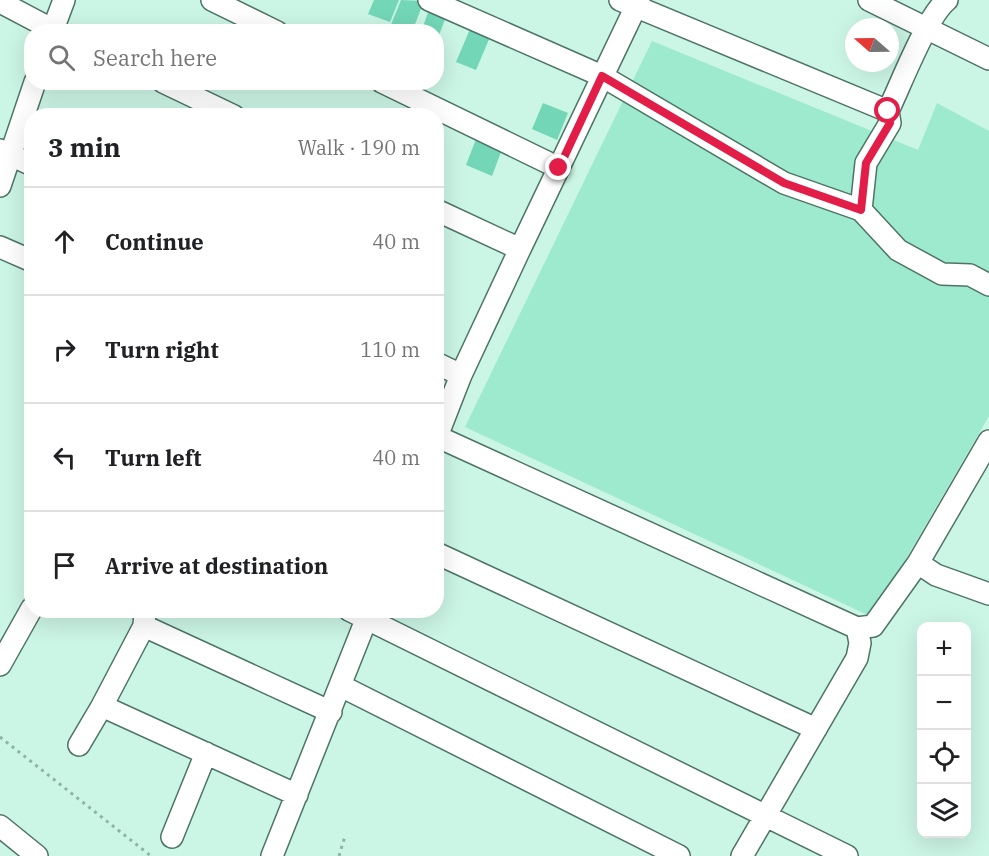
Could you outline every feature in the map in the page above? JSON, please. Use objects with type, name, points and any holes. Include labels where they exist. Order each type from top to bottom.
[{"type":"street","points":[[56,24],[64,0]]},
{"type":"street","points":[[212,0],[261,24]]},
{"type":"street","points":[[429,0],[602,76],[784,183],[861,210],[898,250],[942,274],[970,274],[989,285]]},
{"type":"street","points":[[869,0],[989,58]]},
{"type":"street","points":[[861,210],[866,163],[890,123],[888,111],[927,27],[941,5],[947,0]]},
{"type":"street","points":[[0,2],[41,24]]},
{"type":"street","points":[[444,419],[461,375],[602,76],[632,3],[888,111]]},
{"type":"street","points":[[0,186],[5,152],[32,90]]},
{"type":"street","points":[[180,90],[217,108]]},
{"type":"street","points":[[398,90],[436,108]]},
{"type":"street","points":[[444,112],[559,168]]},
{"type":"street","points":[[5,152],[24,161]]},
{"type":"street","points":[[444,214],[520,249]]},
{"type":"street","points":[[0,247],[24,258]]},
{"type":"street","points":[[444,367],[461,375]]},
{"type":"street","points":[[444,440],[857,628],[873,626],[918,563],[989,441]]},
{"type":"street","points":[[444,557],[816,729]]},
{"type":"street","points":[[918,563],[936,574],[989,594]]},
{"type":"street","points":[[0,665],[26,618]]},
{"type":"street","points":[[79,745],[102,706],[145,618],[331,712]]},
{"type":"street","points":[[272,856],[341,686],[361,618]]},
{"type":"street","points":[[372,618],[847,856]]},
{"type":"street","points":[[742,856],[857,658],[860,643],[857,628]]},
{"type":"street","points":[[341,686],[679,856]]},
{"type":"street","points":[[102,706],[297,795]]},
{"type":"street","points":[[172,837],[206,753]]},
{"type":"street","points":[[0,826],[37,856]]},
{"type":"path","points":[[0,737],[151,856]]},
{"type":"path","points":[[339,856],[345,836]]},
{"type":"green space","points":[[652,41],[918,150],[937,103],[989,131],[989,416],[872,617],[465,427]]},
{"type":"building","points":[[374,0],[399,0],[390,22],[368,14]]},
{"type":"building","points":[[401,0],[424,1],[415,24],[391,24]]},
{"type":"building","points":[[429,10],[446,17],[443,24],[424,24]]},
{"type":"building","points":[[470,29],[490,37],[476,70],[456,62]]},
{"type":"building","points":[[543,103],[568,113],[557,140],[532,129]]},
{"type":"building","points":[[478,134],[504,144],[492,176],[466,165]]},
{"type":"route","points":[[559,168],[602,76],[784,183],[861,210],[866,163],[890,123],[888,111]]}]
